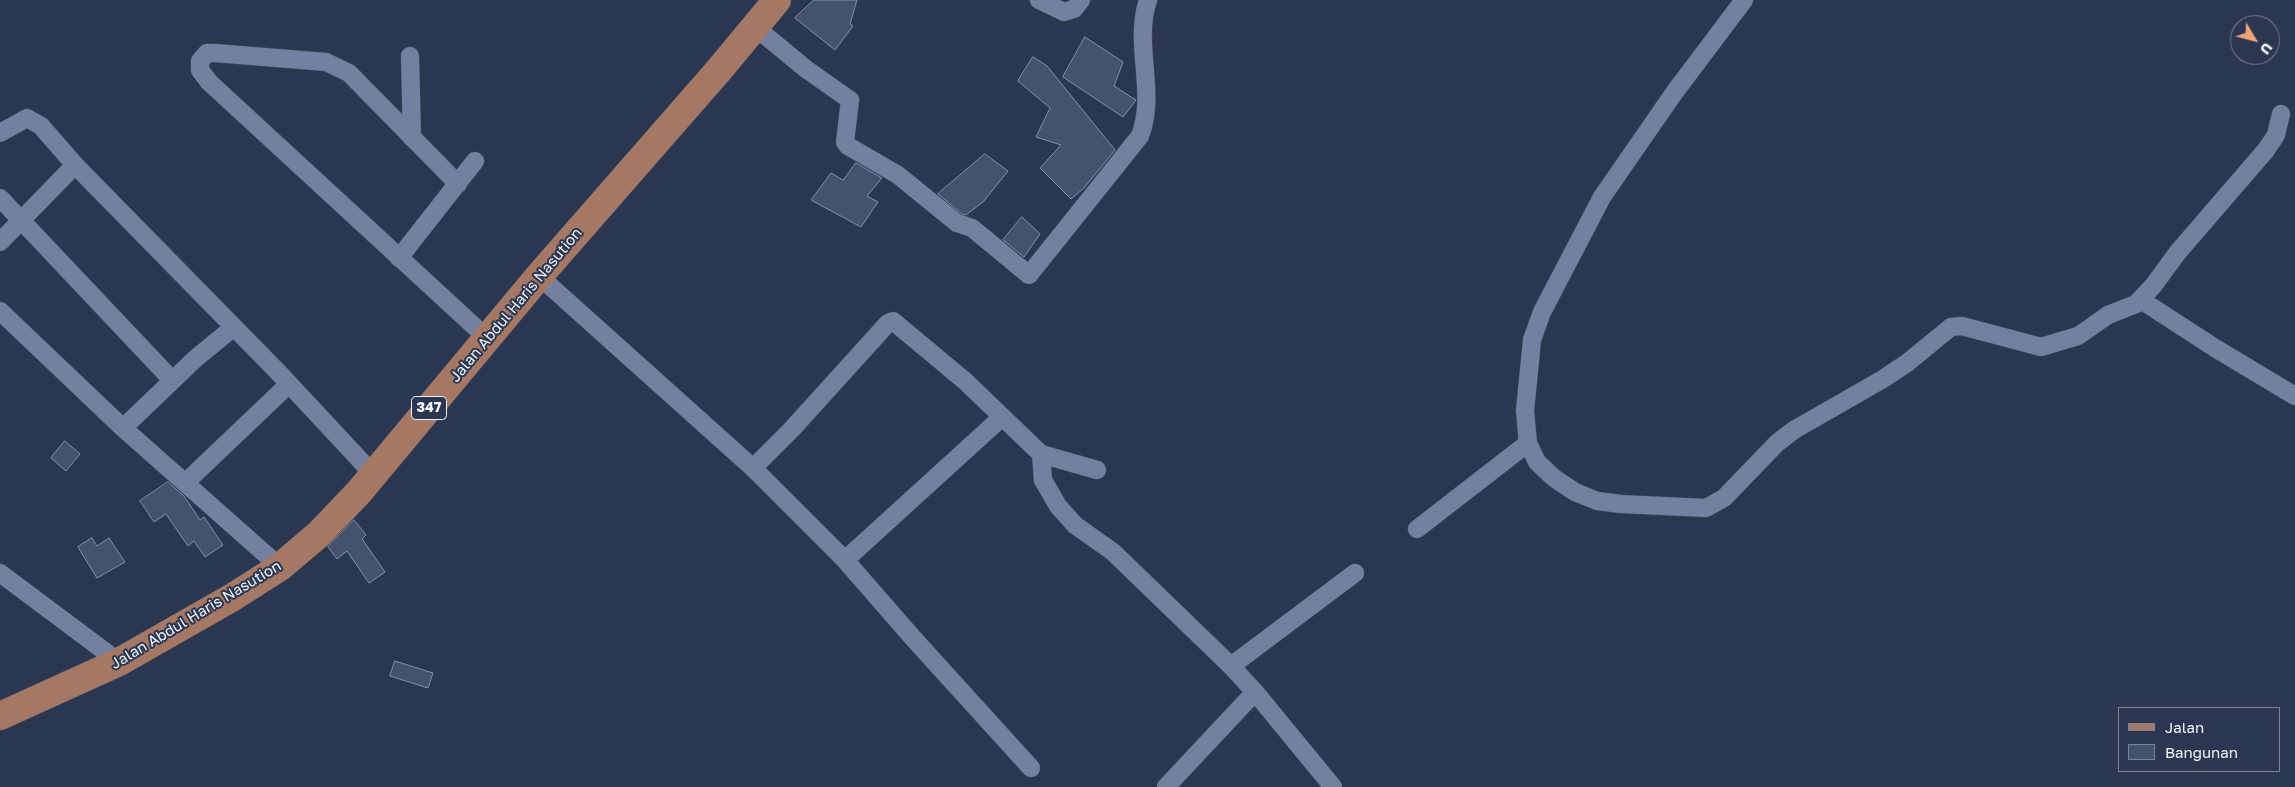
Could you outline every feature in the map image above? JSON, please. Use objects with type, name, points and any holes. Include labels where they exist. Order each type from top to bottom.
[{"type":"main road","name":"Jalan Abdul Haris Nasution","points":[[0,716],[119,662],[280,567],[335,518],[374,475],[538,276],[777,0]]},
{"type":"street","points":[[1039,0],[1064,12],[1074,9],[1081,0]]},
{"type":"street","points":[[755,27],[806,69],[850,100],[845,142],[848,146],[898,175],[957,224],[972,228],[1029,275],[1140,136],[1146,114],[1142,30],[1143,16],[1148,0]]},
{"type":"street","points":[[1744,0],[1674,93],[1602,197],[1542,312],[1532,340],[1525,411],[1528,443],[1537,462],[1554,478],[1582,495],[1597,501],[1706,508],[1724,498],[1777,443],[1794,430],[1883,379],[1907,363],[1951,327],[1962,326],[2042,347],[2078,336],[2108,315],[2141,300],[2271,143],[2279,125],[2281,114]]},
{"type":"street","points":[[458,184],[349,73],[334,65],[326,62],[216,53],[208,53],[200,61],[200,70],[209,82],[488,339]]},
{"type":"street","points":[[410,56],[412,138]]},
{"type":"street","points":[[0,134],[27,118],[41,126],[75,165],[289,384],[374,475]]},
{"type":"street","points":[[399,258],[475,162]]},
{"type":"street","points":[[0,242],[75,165]]},
{"type":"street","points":[[0,198],[172,380]]},
{"type":"street","points":[[538,276],[753,468],[845,560],[1031,768]]},
{"type":"street","points":[[2141,300],[2215,348],[2295,396]]},
{"type":"street","points":[[0,311],[123,428],[280,567]]},
{"type":"street","points":[[753,468],[792,429],[891,322],[894,322],[965,381],[1041,454],[1096,470]]},
{"type":"street","points":[[123,428],[172,380],[234,327]]},
{"type":"street","points":[[185,483],[289,384]]},
{"type":"street","points":[[845,560],[1002,418]]},
{"type":"street","points":[[1417,529],[1528,443]]},
{"type":"street","points":[[1041,454],[1043,480],[1058,506],[1075,525],[1113,552],[1231,666],[1255,692],[1333,787]]},
{"type":"street","points":[[0,573],[119,662]]},
{"type":"street","points":[[1231,666],[1356,573]]},
{"type":"street","points":[[1166,787],[1255,692]]},
{"type":"building","points":[[814,0],[857,0],[850,24],[853,26],[835,50],[795,18]]},
{"type":"building","points":[[1085,37],[1123,62],[1114,86],[1136,100],[1123,117],[1063,77]]},
{"type":"building","points":[[1033,57],[1047,66],[1115,150],[1084,188],[1071,199],[1040,168],[1061,145],[1036,137],[1050,108],[1018,81]]},
{"type":"building","points":[[985,154],[1008,171],[983,202],[966,215],[962,214],[938,194]]},
{"type":"building","points":[[856,163],[882,178],[867,196],[878,202],[861,227],[811,200],[831,173],[843,180]]},
{"type":"building","points":[[1022,217],[1040,234],[1024,257],[1003,240]]},
{"type":"building","points":[[65,441],[80,454],[66,471],[51,458]]},
{"type":"building","points":[[168,482],[184,496],[200,520],[204,517],[223,545],[205,557],[194,541],[188,546],[166,514],[154,522],[140,501]]},
{"type":"building","points":[[354,520],[366,535],[362,539],[385,572],[369,583],[347,551],[337,559],[328,547]]},
{"type":"building","points":[[92,538],[97,546],[109,538],[125,562],[97,578],[78,547]]},
{"type":"building","points":[[395,661],[433,673],[428,688],[390,676]]}]
